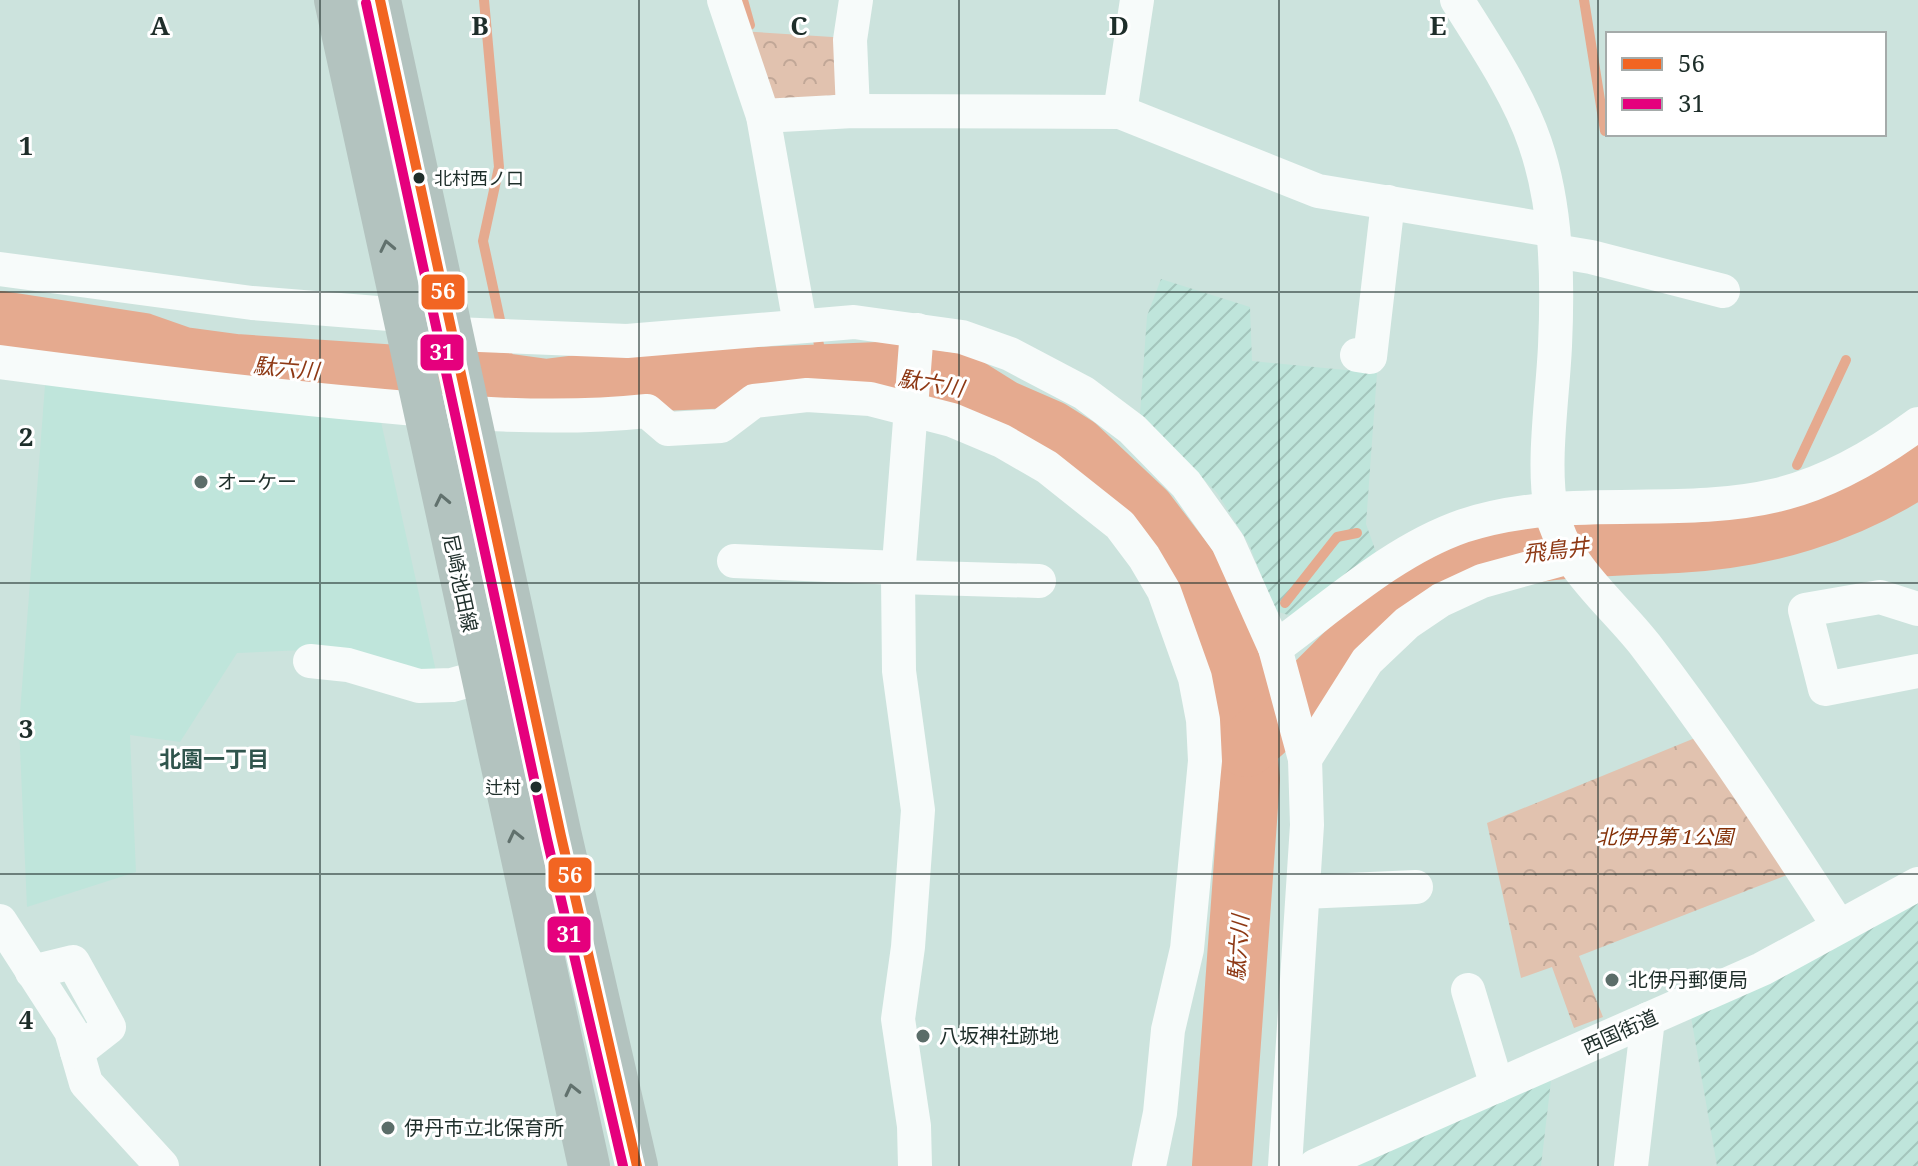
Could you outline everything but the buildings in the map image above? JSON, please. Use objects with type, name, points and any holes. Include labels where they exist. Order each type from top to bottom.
[{"type":"main road","name":"尼崎池田線","points":[[335,0],[589,1166]]},
{"type":"main road","points":[[380,0],[455,334],[561,836],[637,1166]]},
{"type":"street","points":[[724,0],[763,116],[800,324]]},
{"type":"street","points":[[853,111],[850,40],[856,0]]},
{"type":"street","points":[[1120,112],[1137,0]]},
{"type":"street","points":[[1457,0],[1487,48],[1535,142],[1547,193],[1553,241],[1556,314],[1549,475],[1561,536],[1645,644],[1758,800],[1838,925]]},
{"type":"street","points":[[763,116],[853,111],[1120,112],[1318,191],[1388,202],[1553,241],[1591,257],[1723,291]]},
{"type":"street","points":[[1368,357],[1388,202]]},
{"type":"street","points":[[0,269],[204,297],[402,315],[455,334],[627,341],[714,336],[800,324],[854,322],[962,337],[1010,354],[1084,393],[1132,429],[1186,484],[1228,543],[1278,660],[1303,750],[1307,825],[1285,1166]]},
{"type":"street","points":[[915,1166],[914,1126],[898,1019],[908,947],[918,810],[899,671],[898,572],[917,330]]},
{"type":"street","points":[[0,362],[215,390],[472,415],[607,416],[647,411],[668,429],[721,426],[754,401],[807,395],[870,399],[952,420],[1002,441],[1047,467],[1120,525],[1164,591],[1195,678],[1203,720],[1205,761],[1187,949],[1168,1030],[1160,1113],[1149,1166]]},
{"type":"street","points":[[1303,750],[1367,661],[1407,623],[1441,600],[1482,581],[1561,536],[1705,503],[1777,495],[1853,467],[1918,424]]},
{"type":"street","points":[[1278,660],[1424,543],[1463,526],[1511,514],[1561,536]]},
{"type":"street","points":[[734,561],[1039,581]]},
{"type":"street","points":[[1918,609],[1880,597],[1805,610],[1825,689],[1918,671]]},
{"type":"street","points":[[310,661],[348,665],[419,686],[452,685],[481,677]]},
{"type":"street","name":"西国街道","points":[[1315,1166],[1762,969],[1918,884]]},
{"type":"street","points":[[1303,892],[1416,887]]},
{"type":"street","points":[[0,921],[71,1031],[86,1083],[162,1166]]},
{"type":"street","points":[[1468,990],[1497,1086]]},
{"type":"street","points":[[1631,1166],[1648,1019]]},
{"type":"shaded area","points":[[1161,279],[1250,307],[1252,361],[1377,373],[1366,524],[1376,552],[1295,617],[1275,611],[1249,544],[1217,493],[1140,414],[1147,316]]},
{"type":"shaded area","points":[[46,372],[378,408],[437,676],[326,649],[237,653],[180,742],[130,735],[136,872],[27,907],[19,726]]},
{"type":"shaded area","points":[[1918,897],[1918,1166],[1717,1166],[1691,1017]]},
{"type":"shaded area","points":[[1552,1072],[1541,1166],[1351,1166]]},
{"type":"green space","points":[[739,31],[848,38],[848,97],[766,107]]},
{"type":"green space","name":"北伊丹第 1公園","points":[[1695,738],[1792,873],[1579,956],[1603,1017],[1574,1028],[1552,967],[1521,978],[1487,823]]},
{"type":"waterway","points":[[484,0],[499,167],[483,241],[514,385]]},
{"type":"waterway","points":[[743,0],[750,25]]},
{"type":"waterway","points":[[1584,0],[1605,131]]},
{"type":"waterway","name":"駄六川","points":[[0,321],[143,343],[183,357],[235,364],[487,381],[546,389],[586,384],[879,372],[962,384],[1002,409],[1050,430],[1077,447],[1145,511],[1187,566],[1222,628],[1237,662],[1250,779],[1222,1166]]},
{"type":"waterway","points":[[816,330],[825,375]]},
{"type":"waterway","points":[[1797,465],[1846,360]]},
{"type":"waterway","name":"飛鳥井","points":[[1246,747],[1392,610],[1444,577],[1530,553],[1709,541],[1772,530],[1833,511],[1918,467]]},
{"type":"waterway","points":[[1285,603],[1337,537],[1357,533]]},
{"type":"transit line","name":"56","points":[[380,0],[561,836],[637,1166]]},
{"type":"transit line","name":"31","points":[[366,3],[547,839],[623,1166]]},
{"type":"place","name":"北村西ノ口","points":[[419,178]]},
{"type":"place","name":"オーケー","points":[[201,482]]},
{"type":"place","name":"辻村","points":[[536,787]]},
{"type":"place","name":"北伊丹郵便局","points":[[1612,980]]},
{"type":"place","name":"八坂神社跡地","points":[[923,1036]]},
{"type":"place","name":"伊丹市立北保育所","points":[[388,1128]]},
{"type":"district","name":"北園一丁目","points":[[214,759]]}]
